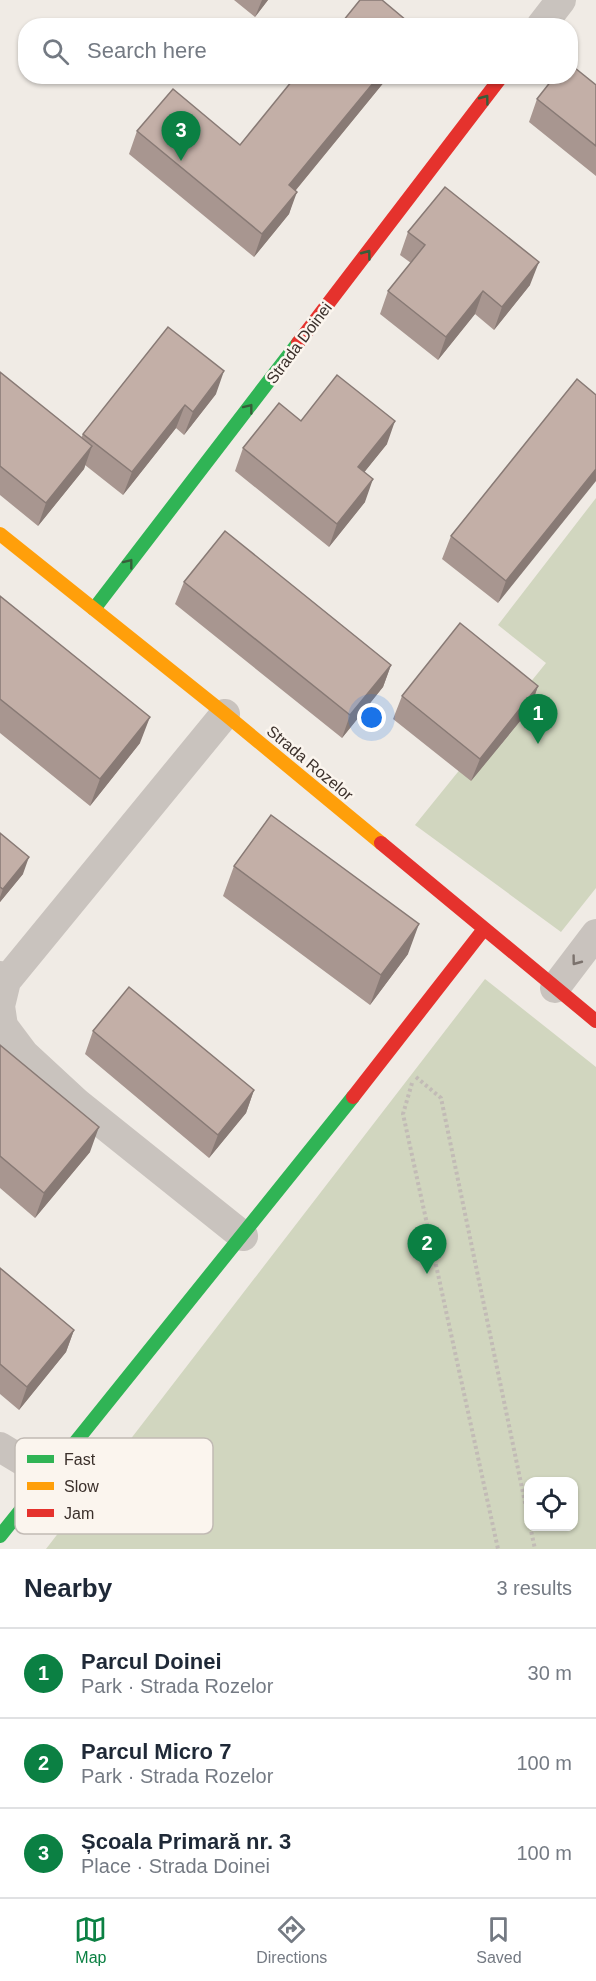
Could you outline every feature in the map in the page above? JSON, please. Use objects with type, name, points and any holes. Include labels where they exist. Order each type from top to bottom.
[{"type":"street","points":[[547,18],[561,0]]},
{"type":"street","name":"Strada Doinei","points":[[94,609],[496,84]]},
{"type":"street","name":"Strada Rozelor","points":[[0,534],[225,714],[596,1021]]},
{"type":"street","points":[[225,714],[3,979],[0,1006],[3,1026],[24,1054],[77,1103],[243,1236]]},
{"type":"street","points":[[79,1438],[243,1236],[484,929]]},
{"type":"street","points":[[555,988],[596,934]]},
{"type":"street","points":[[0,1447],[15,1456]]},
{"type":"street","points":[[0,1536],[15,1517]]},
{"type":"path","points":[[498,1549],[403,1114],[414,1077],[441,1098],[524,1498]]},
{"type":"path","points":[[531,1531],[535,1549]]},
{"type":"green space","points":[[596,498],[596,888],[561,932],[415,825],[546,663],[498,625]]},
{"type":"green space","points":[[485,979],[596,1067],[596,1549],[46,1549],[58,1534],[213,1534],[213,1438],[131,1438]]},
{"type":"building","points":[[360,0],[382,0],[403,18],[345,18]]},
{"type":"building","points":[[578,70],[596,85],[596,146],[537,99],[549,84],[578,84]]},
{"type":"building","points":[[290,84],[372,84],[289,185],[297,192],[262,234],[137,131],[173,89],[240,145]]},
{"type":"building","points":[[445,187],[539,262],[502,307],[483,291],[446,337],[388,291],[425,245],[408,232]]},
{"type":"building","points":[[168,327],[224,371],[193,412],[185,405],[132,472],[83,434]]},
{"type":"building","points":[[0,372],[92,446],[46,503],[0,466]]},
{"type":"building","points":[[337,375],[395,421],[358,467],[373,479],[337,524],[243,448],[279,403],[301,421]]},
{"type":"building","points":[[577,379],[596,395],[596,469],[506,581],[451,536]]},
{"type":"building","points":[[225,531],[391,665],[350,715],[184,582]]},
{"type":"building","points":[[0,596],[150,717],[100,779],[0,699]]},
{"type":"building","points":[[460,623],[538,686],[480,759],[402,696]]},
{"type":"building","points":[[271,815],[419,924],[381,975],[234,866]]},
{"type":"building","points":[[0,833],[29,857],[3,889],[0,887]]},
{"type":"building","points":[[129,987],[254,1090],[218,1135],[93,1031]]},
{"type":"building","points":[[0,1045],[99,1127],[44,1193],[0,1156]]},
{"type":"building","points":[[0,1268],[74,1330],[27,1387],[0,1364]]},
{"type":"traffic: fast","points":[[94,609],[298,343]]},
{"type":"traffic: fast","points":[[79,1438],[353,1097]]},
{"type":"traffic: fast","points":[[0,1536],[15,1517]]},
{"type":"traffic: slow","points":[[0,534],[225,714],[381,843]]},
{"type":"traffic: jam","points":[[298,343],[496,84]]},
{"type":"traffic: jam","points":[[381,843],[596,1021]]},
{"type":"traffic: jam","points":[[353,1097],[484,929]]},
{"type":"place","name":"Școala Primară nr. 3","points":[[181,161]]},
{"type":"place","name":"Parcul Doinei","points":[[538,744]]},
{"type":"place","name":"Parcul Micro 7","points":[[427,1274]]}]
